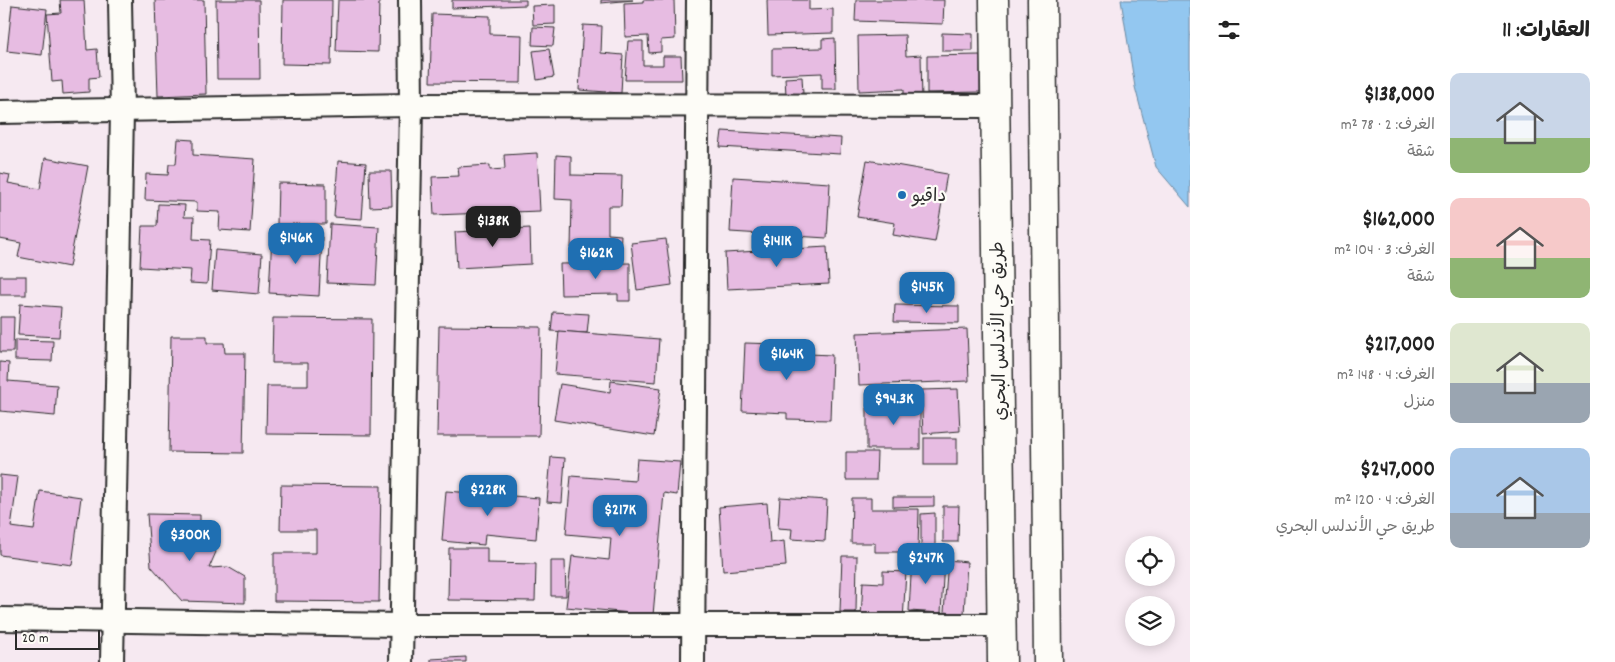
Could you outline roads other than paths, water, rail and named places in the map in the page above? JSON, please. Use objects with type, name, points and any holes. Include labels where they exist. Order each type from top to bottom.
[{"type":"street","points":[[112,662],[122,111],[120,0]]},
{"type":"street","points":[[401,662],[411,105],[410,0]]},
{"type":"street","points":[[693,662],[698,0]]},
{"type":"street","name":"طريق حي الأندلس البحري","points":[[994,0],[1002,662]]},
{"type":"street","points":[[1042,0],[1048,662]]},
{"type":"street","points":[[0,112],[411,105],[995,106]]},
{"type":"street","points":[[0,619],[401,624],[1002,625]]},
{"type":"water","points":[[1121,0],[1190,0],[1190,207],[1156,167],[1135,87]]},
{"type":"place","name":"داقيو","points":[[902,195]]}]
